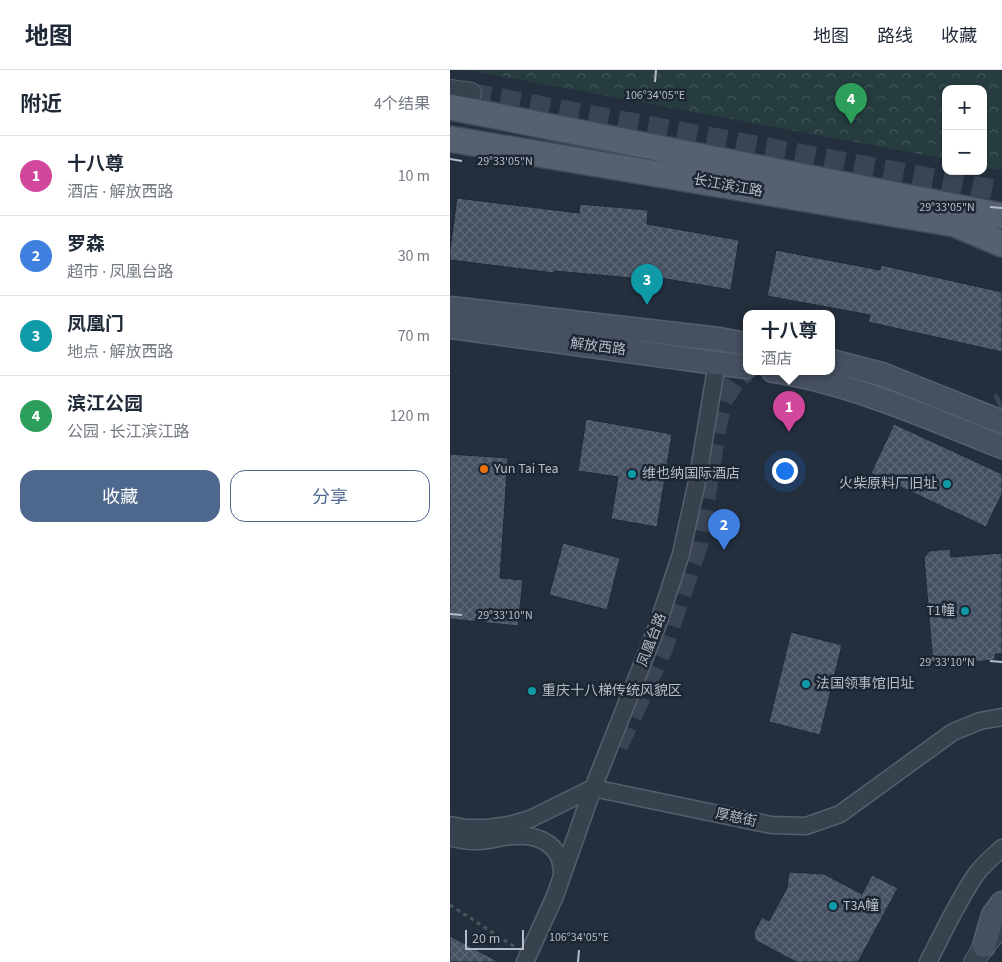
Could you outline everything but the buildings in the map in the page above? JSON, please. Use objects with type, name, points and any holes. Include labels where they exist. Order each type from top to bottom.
[{"type":"main road","name":"长江滨江路","points":[[450,107],[1002,216]]},
{"type":"main road","name":"长江滨江路","points":[[450,139],[955,224],[1002,244]]},
{"type":"main road","points":[[955,224],[1002,234]]},
{"type":"main road","name":"解放西路","points":[[450,308],[719,339],[743,343]]},
{"type":"main road","name":"解放西路","points":[[450,327],[743,366]]},
{"type":"main road","points":[[835,362],[882,374],[1002,422]]},
{"type":"main road","points":[[800,375],[874,397],[1002,446]]},
{"type":"main road","points":[[979,954],[993,915],[1002,903]]},
{"type":"street","points":[[450,90],[471,93]]},
{"type":"street","name":"凤凰台路","points":[[527,959],[555,896],[593,788],[658,627],[681,554],[698,477],[717,362]]},
{"type":"street","name":"厚慈街","points":[[593,788],[772,825],[806,826],[840,814],[953,732],[980,721],[1002,718]]},
{"type":"street","points":[[450,825],[466,828],[488,828],[508,825],[530,819],[593,788]]},
{"type":"street","points":[[450,837],[459,840],[478,841],[516,835],[536,838],[545,841],[556,853],[560,860],[562,874]]},
{"type":"street","points":[[928,962],[978,872],[1002,848]]},
{"type":"street","points":[[979,954],[1002,927]]},
{"type":"path","points":[[450,905],[527,959]]},
{"type":"green space","points":[[468,70],[1002,70],[1002,170],[987,168],[987,85],[942,85],[942,158]]},
{"type":"tunnel","points":[[471,93],[1002,191]]},
{"type":"tunnel","points":[[617,746],[661,651],[697,545],[716,425],[722,399],[738,376],[743,373]]},
{"type":"tunnel","points":[[835,373],[926,401]]},
{"type":"tunnel","points":[[967,411],[982,413],[1002,403]]},
{"type":"place","name":"滨江公园","points":[[851,124]]},
{"type":"place","name":"凤凰门","points":[[647,305]]},
{"type":"place","name":"十八尊","points":[[789,432]]},
{"type":"place","name":"Yun Tai Tea","points":[[484,469]]},
{"type":"place","name":"维也纳国际酒店","points":[[632,474]]},
{"type":"place","name":"火柴原料厂旧址","points":[[947,484]]},
{"type":"place","name":"罗森","points":[[724,550]]},
{"type":"place","name":"T1幢","points":[[965,611]]},
{"type":"place","name":"法国领事馆旧址","points":[[806,684]]},
{"type":"place","name":"重庆十八梯传统风貌区","points":[[532,691]]},
{"type":"place","name":"T3A幢","points":[[833,906]]}]
